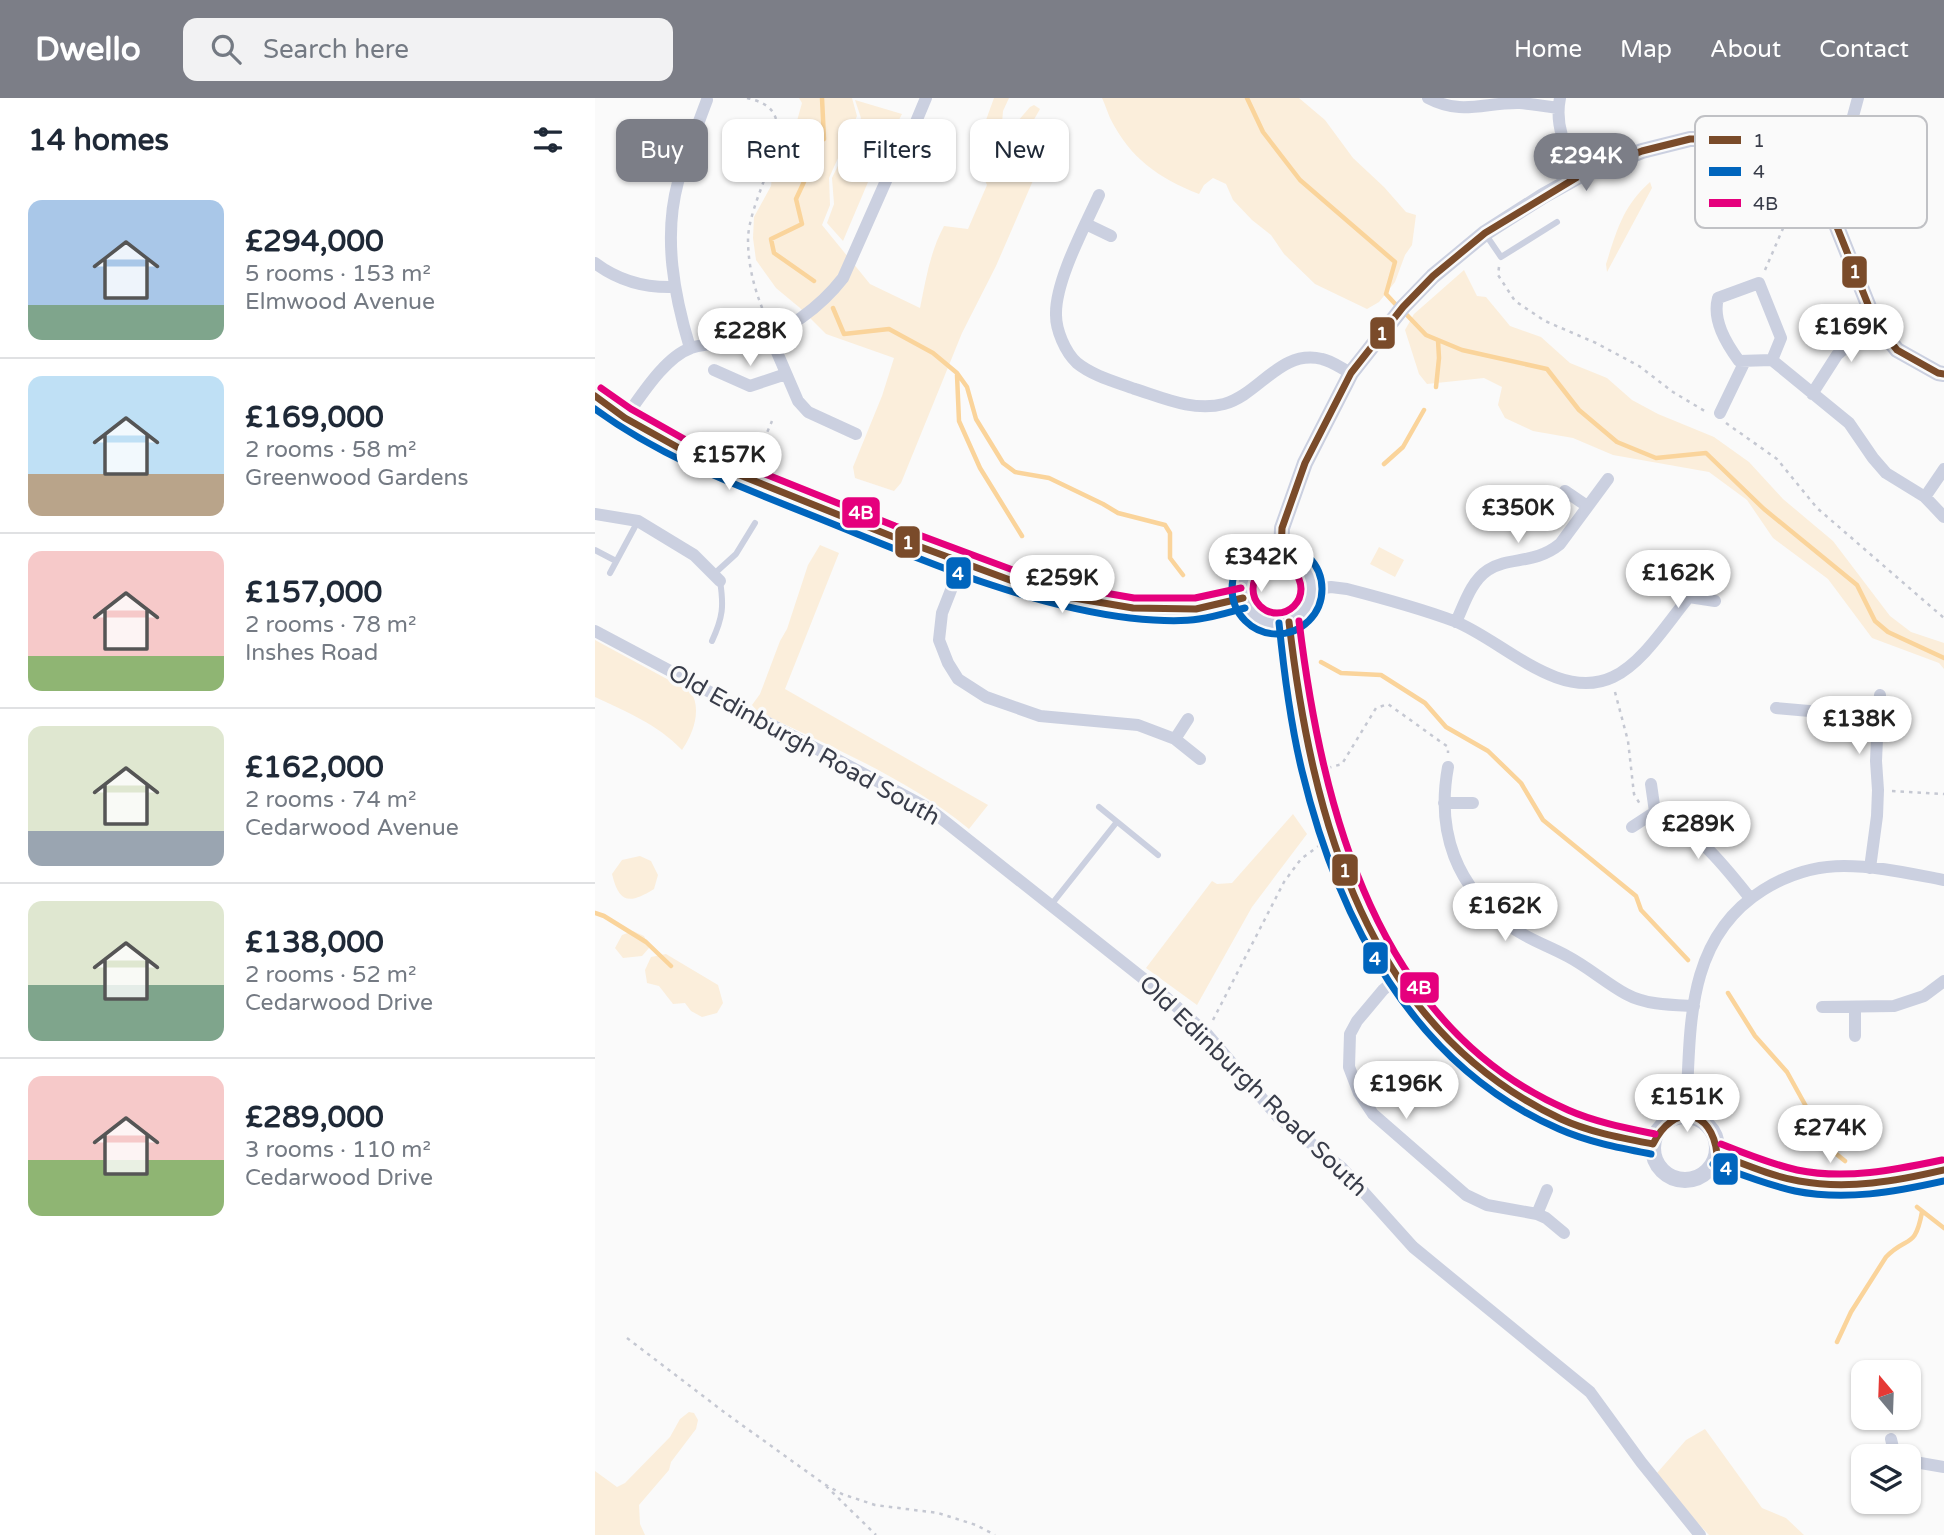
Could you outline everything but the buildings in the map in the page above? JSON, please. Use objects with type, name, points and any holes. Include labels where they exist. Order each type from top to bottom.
[{"type":"street","points":[[625,418],[671,360],[690,348],[752,341],[789,325],[819,303],[843,278],[926,98]]},
{"type":"street","points":[[1428,98],[1442,105],[1460,108],[1559,103],[1558,124],[1563,142],[1579,176]]},
{"type":"street","points":[[1853,116],[1858,98]]},
{"type":"street","points":[[690,348],[674,287],[671,234],[677,184],[707,100]]},
{"type":"street","points":[[1281,555],[1282,528],[1304,463],[1351,373],[1402,307],[1433,276],[1485,233],[1543,196],[1579,176],[1642,151],[1695,139]]},
{"type":"street","points":[[1099,195],[1062,282],[1056,315],[1061,338],[1077,362],[1104,378],[1195,407],[1225,404],[1280,366],[1301,357],[1324,359],[1351,373]]},
{"type":"street","points":[[1086,224],[1111,236]]},
{"type":"street","points":[[1837,228],[1875,322],[1897,350],[1944,374]]},
{"type":"street","points":[[595,263],[612,276],[649,288],[674,287]]},
{"type":"street","points":[[1772,360],[1781,338],[1759,283],[1718,298],[1715,310],[1727,345],[1739,361],[1772,360],[1849,423],[1886,473],[1925,498],[1944,517]]},
{"type":"street","points":[[1812,394],[1837,355],[1875,322]]},
{"type":"street","points":[[771,332],[798,401],[808,412],[856,434]]},
{"type":"street","points":[[1717,415],[1745,361]]},
{"type":"street","points":[[714,370],[750,386],[786,373]]},
{"type":"street","points":[[595,397],[625,418],[695,457],[1018,583],[1068,597],[1122,607],[1196,609],[1243,598]]},
{"type":"street","points":[[1925,498],[1944,469]]},
{"type":"street","points":[[1456,622],[1471,589],[1488,570],[1538,558],[1550,552],[1560,544],[1608,480]]},
{"type":"street","points":[[1565,491],[1587,506]]},
{"type":"street","points":[[595,514],[638,521],[694,555],[717,577]]},
{"type":"street","points":[[1281,555],[1291,558],[1306,570],[1311,590],[1305,609],[1289,622],[1277,624],[1255,617],[1247,608],[1242,587],[1251,566],[1259,559],[1281,555]]},
{"type":"street","points":[[962,562],[942,613],[939,640],[958,679],[986,697],[1040,716],[1138,725],[1175,738],[1200,759]]},
{"type":"street","points":[[1680,571],[1689,597]]},
{"type":"street","points":[[1311,590],[1331,587],[1346,589],[1456,622],[1550,675],[1583,684],[1610,679],[1625,671],[1689,597]]},
{"type":"street","points":[[1689,597],[1715,601]]},
{"type":"street","points":[[1289,622],[1296,691],[1332,840],[1367,925],[1397,978],[1426,1019],[1447,1041],[1499,1084],[1562,1119],[1626,1139],[1653,1144]]},
{"type":"street","name":"Old Edinburgh Road South","points":[[595,631],[928,808],[1159,990],[1206,1033],[1278,1117],[1342,1168],[1413,1247],[1590,1392],[1641,1462],[1700,1535]]},
{"type":"street","points":[[1870,868],[1878,790],[1875,761],[1880,695]]},
{"type":"street","points":[[1776,708],[1878,717]]},
{"type":"street","points":[[1175,738],[1188,719]]},
{"type":"street","points":[[1448,767],[1444,818],[1451,852],[1474,893],[1511,927],[1570,957],[1628,996],[1654,1003],[1694,1006]]},
{"type":"street","points":[[1651,784],[1652,813]]},
{"type":"street","points":[[1444,803],[1473,803]]},
{"type":"street","points":[[1632,827],[1652,813]]},
{"type":"street","points":[[1652,813],[1678,824],[1701,840],[1750,898]]},
{"type":"street","points":[[1686,1115],[1697,979],[1718,931],[1750,898],[1791,875],[1842,866],[1944,880]]},
{"type":"street","points":[[1397,978],[1356,1021],[1350,1034],[1349,1067],[1359,1093],[1373,1114],[1466,1195],[1487,1205],[1537,1214],[1564,1233]]},
{"type":"street","points":[[1822,1007],[1894,1006],[1924,996],[1944,980]]},
{"type":"street","points":[[1855,1007],[1855,1036]]},
{"type":"street","points":[[1686,1115],[1707,1123],[1718,1143],[1713,1166],[1693,1179],[1680,1180],[1660,1167],[1654,1157],[1653,1144],[1664,1123],[1674,1117],[1686,1115]]},
{"type":"street","points":[[1717,1154],[1779,1176],[1810,1183],[1869,1184],[1944,1170]]},
{"type":"street","points":[[1537,1214],[1547,1190]]},
{"type":"street","points":[[1891,1439],[1892,1444]]},
{"type":"street","points":[[1921,1463],[1944,1467]]},
{"type":"lane","points":[[1485,233],[1501,257],[1557,222]]},
{"type":"lane","points":[[610,573],[638,521]]},
{"type":"lane","points":[[712,641],[721,622],[724,605],[717,577],[736,554],[755,523]]},
{"type":"lane","points":[[595,550],[616,561]]},
{"type":"lane","points":[[1098,807],[1158,855]]},
{"type":"lane","points":[[1051,905],[1116,823]]},
{"type":"path","points":[[747,98],[768,106],[776,117],[778,137],[753,208],[748,237],[753,284],[771,332]]},
{"type":"path","points":[[1759,283],[1784,228]]},
{"type":"path","points":[[1501,257],[1498,275],[1515,301],[1545,321],[1596,343],[1639,366],[1673,392],[1717,415],[1745,434],[1777,459],[1817,508],[1944,618]]},
{"type":"path","points":[[751,470],[772,421]]},
{"type":"path","points":[[1610,679],[1628,741],[1634,794],[1637,801],[1652,813]]},
{"type":"path","points":[[1315,772],[1342,764],[1376,708],[1388,704],[1448,747],[1448,767]]},
{"type":"path","points":[[1878,790],[1944,794]]},
{"type":"path","points":[[1206,1033],[1284,882],[1301,859],[1317,846],[1332,840]]},
{"type":"path","points":[[627,1338],[824,1484],[842,1494],[875,1505],[938,1513],[976,1525],[995,1535]]},
{"type":"path","points":[[824,1484],[876,1535]]},
{"type":"shaded area","points":[[799,98],[852,98],[857,116],[856,119],[838,119],[838,158],[829,178],[830,205],[822,225],[870,284],[920,308],[932,256],[944,226],[968,229],[987,185],[986,182],[1032,182],[996,266],[962,333],[901,483],[894,491],[855,478],[853,467],[882,396],[894,358],[826,334],[776,288],[756,260],[754,217],[771,182],[824,182],[824,119],[798,119],[802,103]]},
{"type":"shaded area","points":[[994,98],[1009,98],[1002,119],[986,119]]},
{"type":"shaded area","points":[[1102,98],[1299,98],[1325,120],[1353,158],[1406,212],[1416,215],[1412,245],[1405,255],[1395,282],[1379,302],[1367,309],[1315,284],[1284,254],[1271,235],[1233,200],[1226,184],[1213,178],[1204,185],[1199,194],[1171,181],[1147,165],[1118,132]]},
{"type":"shaded area","points":[[855,100],[902,114],[899,119],[861,118]]},
{"type":"shaded area","points":[[1034,105],[1040,109],[1034,119],[1020,119]]},
{"type":"shaded area","points":[[838,166],[838,182],[868,182],[843,241],[827,223],[834,204],[832,178]]},
{"type":"shaded area","points":[[1650,182],[1652,188],[1607,272],[1606,264],[1622,219],[1633,200]]},
{"type":"shaded area","points":[[1464,270],[1477,296],[1486,297],[1510,326],[1541,337],[1570,363],[1607,378],[1632,400],[1658,414],[1714,437],[1749,462],[1783,499],[1833,541],[1890,616],[1911,632],[1944,643],[1944,669],[1939,663],[1872,638],[1828,579],[1773,538],[1747,500],[1709,472],[1613,455],[1573,438],[1533,431],[1505,418],[1498,405],[1502,387],[1484,378],[1427,384],[1419,374],[1405,330],[1414,314]]},
{"type":"shaded area","points":[[820,545],[839,553],[785,689],[988,805],[969,829],[894,778],[757,711],[752,705],[760,694],[787,629],[808,565]]},
{"type":"shaded area","points":[[1379,547],[1404,560],[1395,577],[1370,564]]},
{"type":"shaded area","points":[[595,640],[691,692],[696,706],[695,722],[682,750],[652,726],[595,697]]},
{"type":"shaded area","points":[[1293,814],[1307,834],[1252,907],[1197,1005],[1146,968],[1212,881],[1217,884],[1232,883]]},
{"type":"shaded area","points":[[640,856],[651,861],[658,875],[654,889],[632,899],[627,898],[618,891],[612,874],[622,860]]},
{"type":"shaded area","points":[[633,931],[644,936],[649,948],[642,956],[623,958],[615,948],[622,935]]},
{"type":"shaded area","points":[[666,954],[718,985],[723,1003],[717,1013],[702,1017],[691,1011],[685,1003],[673,1004],[659,986],[647,983],[645,970],[651,957]]},
{"type":"shaded area","points":[[689,1412],[694,1413],[698,1420],[696,1429],[671,1462],[669,1470],[639,1505],[640,1524],[645,1535],[595,1535],[595,1471],[617,1487],[625,1483],[670,1437],[680,1419]]},
{"type":"shaded area","points":[[1705,1429],[1762,1508],[1786,1518],[1804,1535],[1709,1535],[1680,1504],[1657,1473],[1686,1440]]},
{"type":"waterway","points":[[814,281],[774,253],[771,239],[802,224],[796,199],[810,169],[803,150],[824,139],[822,98]]},
{"type":"waterway","points":[[1247,98],[1263,132],[1300,180],[1395,262],[1386,294],[1398,307]]},
{"type":"waterway","points":[[833,308],[844,334],[889,329],[933,353],[957,373],[967,387],[976,419],[1003,463],[1015,472],[1049,478],[1118,513],[1165,525],[1170,533],[1170,558],[1183,575]]},
{"type":"waterway","points":[[1405,313],[1426,335],[1462,350],[1547,369],[1579,410],[1617,442],[1656,458],[1706,453],[1764,509],[1857,585],[1875,621],[1888,632],[1944,658]]},
{"type":"waterway","points":[[1436,387],[1438,340]]},
{"type":"waterway","points":[[957,375],[959,421],[980,468],[1022,536]]},
{"type":"waterway","points":[[1384,464],[1403,447],[1424,410]]},
{"type":"waterway","points":[[1321,662],[1341,673],[1381,675],[1425,703],[1446,727],[1488,751],[1521,783],[1543,820],[1636,896],[1641,910],[1688,960]]},
{"type":"waterway","points":[[595,913],[646,942],[671,966]]},
{"type":"waterway","points":[[1728,993],[1755,1036],[1787,1072],[1829,1148],[1845,1161]]},
{"type":"waterway","points":[[1917,1207],[1944,1228]]},
{"type":"waterway","points":[[1837,1342],[1851,1312],[1886,1257],[1913,1237],[1922,1212]]},
{"type":"transit line","name":"1","points":[[1281,555],[1282,528],[1305,463],[1351,373],[1403,307],[1433,276],[1485,233],[1579,176],[1642,151],[1695,139]]},
{"type":"transit line","name":"1","points":[[1837,228],[1875,322],[1897,350],[1944,374]]},
{"type":"transit line","name":"4B","points":[[601,388],[631,409],[700,448],[1021,573],[1070,587],[1134,598],[1195,598],[1241,588]]},
{"type":"transit line","name":"1","points":[[595,396],[625,418],[695,457],[891,536],[1018,583],[1068,597],[1133,608],[1196,609],[1243,598]]},
{"type":"transit line","name":"4","points":[[595,409],[650,444],[708,473],[901,552],[1014,592],[1091,612],[1130,618],[1191,620],[1245,608]]},
{"type":"transit line","name":"4","points":[[1277,544],[1294,548],[1309,557],[1318,572],[1322,589],[1318,606],[1309,621],[1294,630],[1277,634],[1260,630],[1245,621],[1236,606],[1232,589],[1236,572],[1245,557],[1260,548],[1277,544]]},
{"type":"transit line","name":"4B","points":[[1277,565],[1294,572],[1301,589],[1294,606],[1277,613],[1260,606],[1253,589],[1260,572],[1277,565]]},
{"type":"transit line","name":"4B","points":[[1299,621],[1309,693],[1324,765],[1344,836],[1370,905],[1405,968],[1448,1025],[1502,1073],[1578,1114],[1655,1134]]},
{"type":"transit line","name":"1","points":[[1289,622],[1299,696],[1314,770],[1334,842],[1361,910],[1395,973],[1439,1030],[1494,1079],[1572,1124],[1653,1144],[1671,1122],[1691,1116],[1708,1127],[1717,1154],[1799,1181],[1836,1185],[1872,1183],[1944,1170]]},
{"type":"transit line","name":"4","points":[[1279,623],[1294,734],[1317,826],[1360,932],[1389,982],[1423,1027],[1462,1067],[1507,1101],[1570,1134],[1651,1154]]},
{"type":"transit line","name":"4B","points":[[1721,1144],[1778,1165],[1815,1173],[1852,1174],[1942,1160]]},
{"type":"transit line","name":"4","points":[[1713,1164],[1774,1186],[1814,1194],[1870,1194],[1944,1181]]}]
